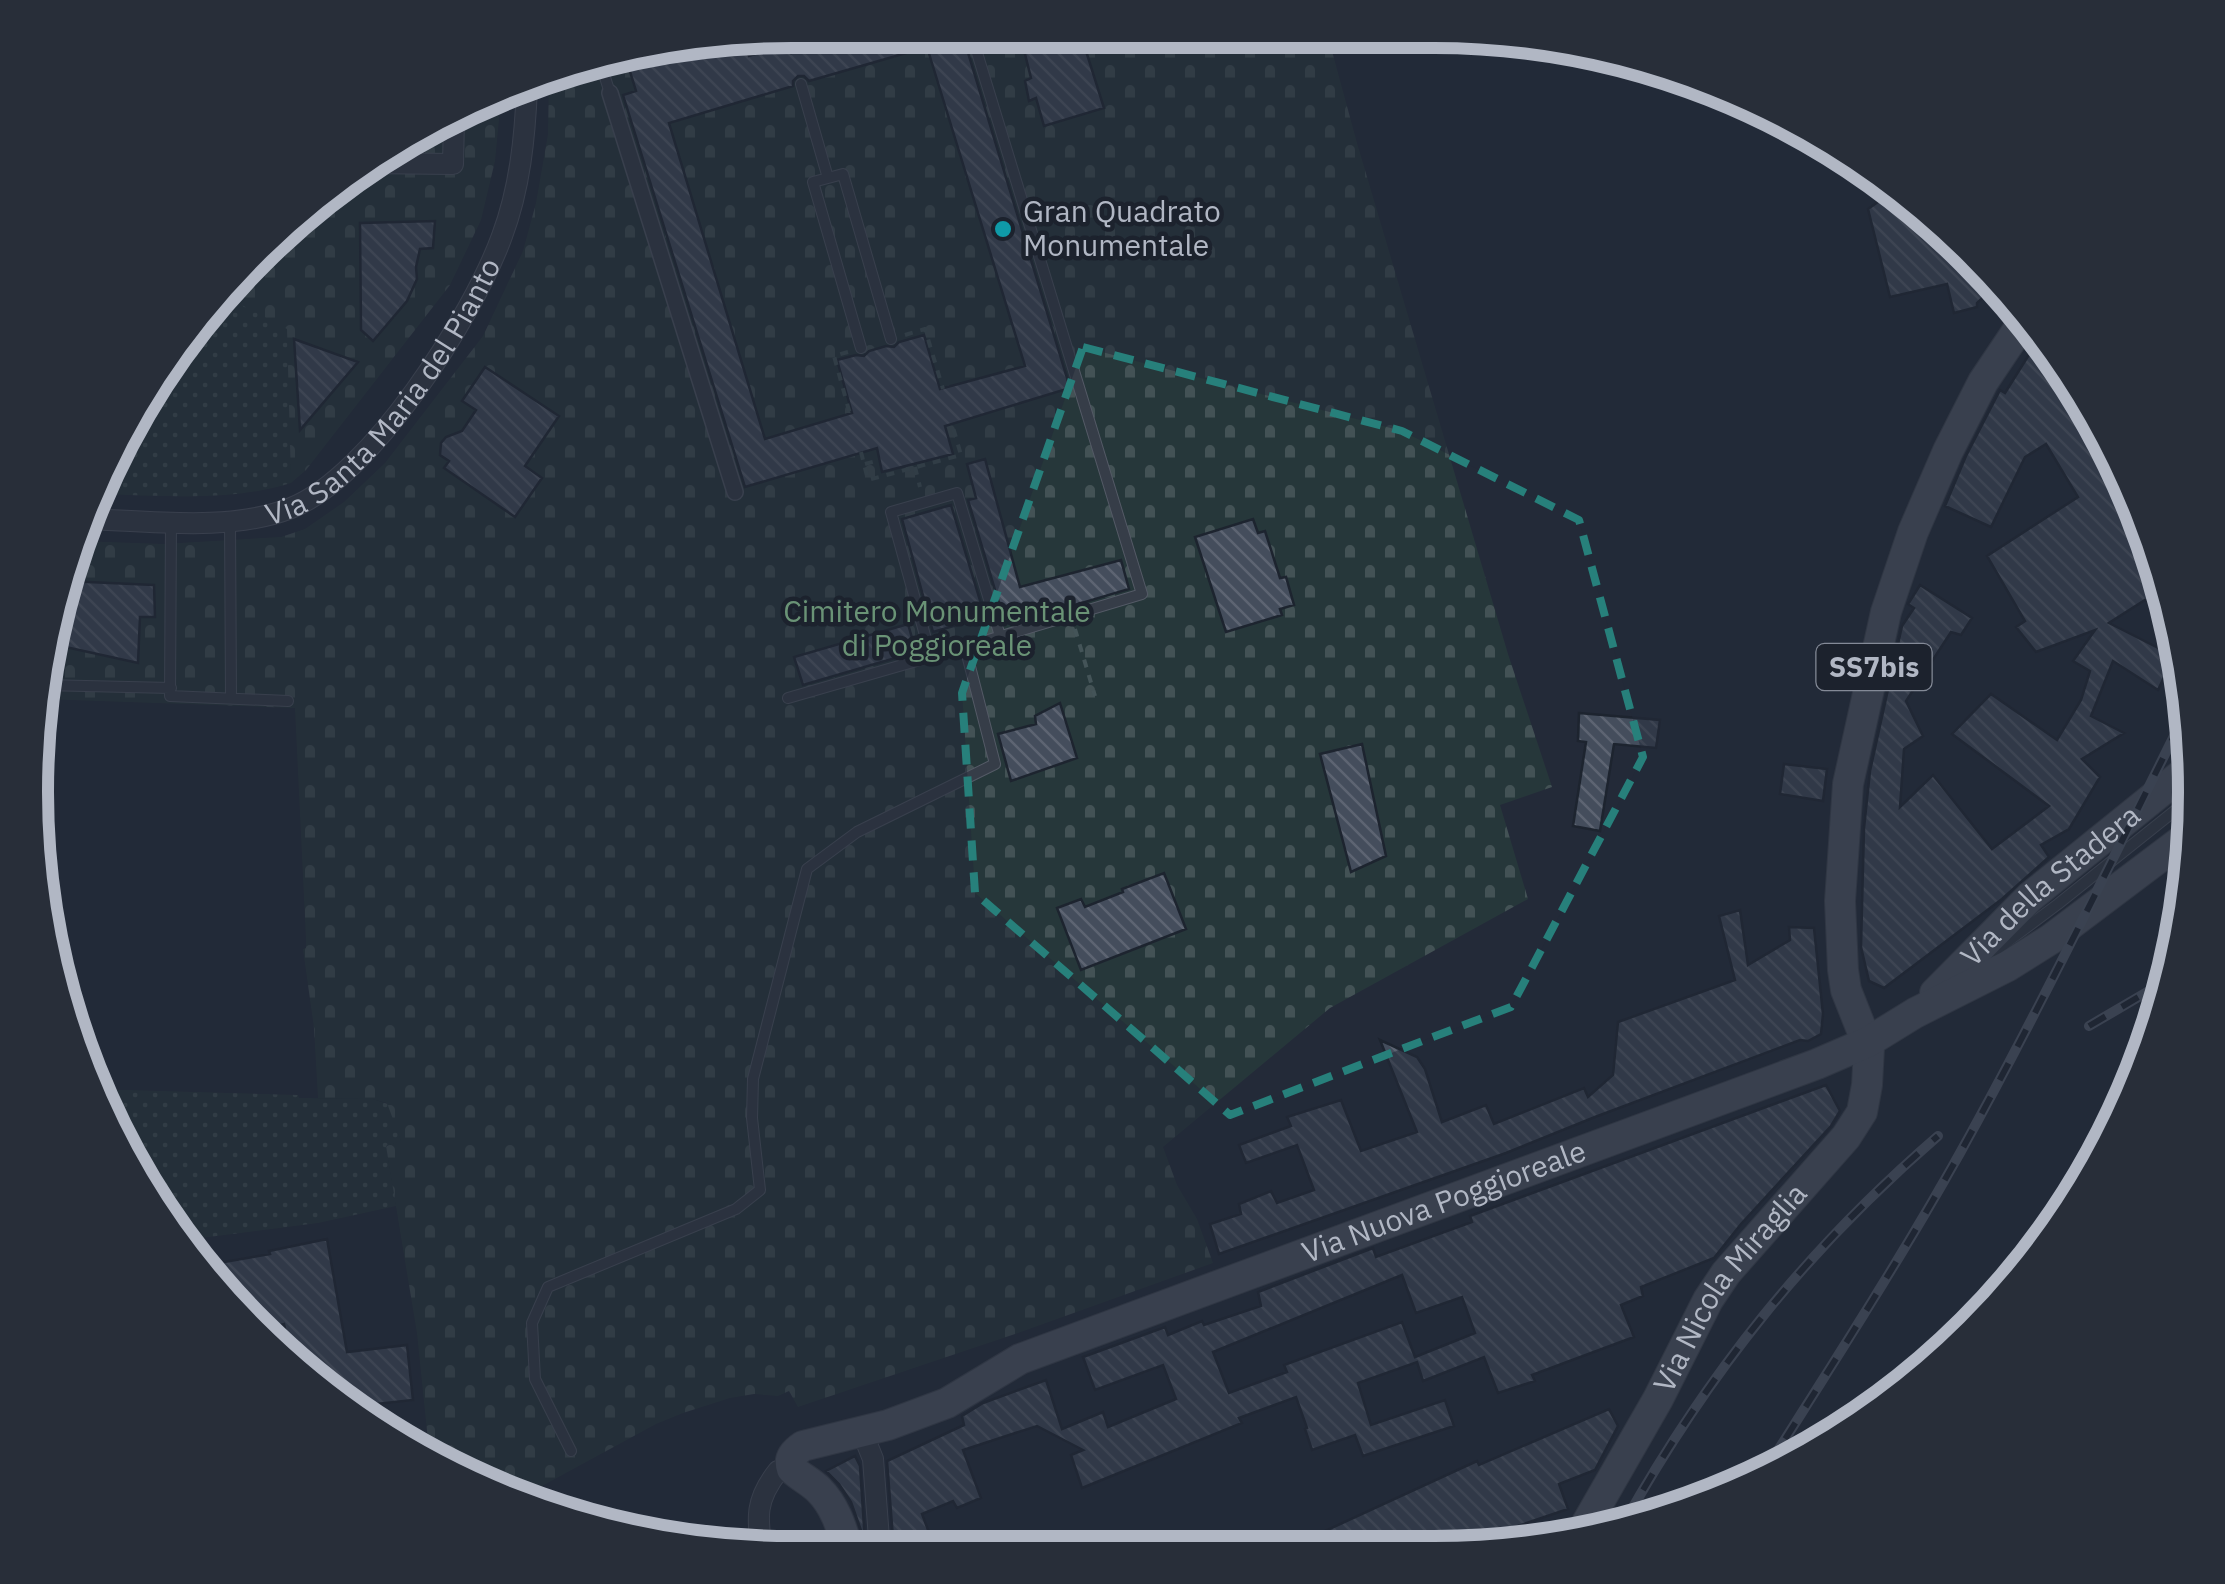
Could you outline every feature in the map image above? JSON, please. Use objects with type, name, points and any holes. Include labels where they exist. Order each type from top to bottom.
[{"type":"main road","name":"SS7bis","points":[[1868,1042],[1846,990],[1840,901],[1848,784],[1882,632],[1913,532],[1983,382],[2017,331]]},
{"type":"main road","name":"Via della Stadera","points":[[1915,1012],[2030,897],[2177,778]]},
{"type":"main road","name":"Via della Stadera","points":[[1868,1042],[1915,1012],[2051,940],[2176,845]]},
{"type":"main road","name":"Via Nuova Poggioreale","points":[[791,1474],[797,1474],[790,1464],[793,1453],[803,1446],[888,1424],[947,1403],[1020,1359],[1799,1071],[1868,1042]]},
{"type":"main road","name":"Via Nicola Miraglia","points":[[1589,1520],[1726,1273],[1856,1124],[1867,1084],[1868,1042]]},
{"type":"main road","points":[[791,1474],[828,1500],[844,1536]]},
{"type":"street","points":[[610,94],[735,492]]},
{"type":"street","name":"Via Santa Maria del Pianto","points":[[99,519],[262,518],[315,497],[340,476],[369,447],[430,370],[489,270],[512,205],[526,97]]},
{"type":"street","points":[[393,164],[453,164],[454,129]]},
{"type":"street","points":[[865,1439],[874,1459],[879,1536]]},
{"type":"street","points":[[760,1535],[762,1494],[791,1474]]},
{"type":"lane","points":[[788,698],[965,647],[1069,611],[1142,594],[977,48]]},
{"type":"lane","points":[[603,72],[610,94]]},
{"type":"lane","points":[[801,84],[828,178]]},
{"type":"lane","points":[[861,348],[813,182],[842,174],[891,340]]},
{"type":"lane","points":[[931,657],[890,512],[957,493],[1000,636]]},
{"type":"lane","points":[[171,521],[170,696],[288,700]]},
{"type":"lane","points":[[230,521],[231,698]]},
{"type":"lane","points":[[571,1451],[535,1379],[532,1322],[548,1287],[736,1209],[760,1190],[752,1118],[753,1079],[807,869],[857,832],[995,764],[965,647]]},
{"type":"lane","points":[[56,685],[170,688]]},
{"type":"lane","points":[[1915,1012],[2177,809]]},
{"type":"path","points":[[891,340],[926,329],[943,389]]},
{"type":"path","points":[[850,414],[834,356],[861,348]]},
{"type":"path","points":[[861,452],[868,480],[961,454],[952,424]]},
{"type":"path","points":[[949,440],[956,439]]},
{"type":"path","points":[[864,464],[880,460]]},
{"type":"path","points":[[915,467],[923,502]]},
{"type":"path","points":[[1069,611],[1095,696]]},
{"type":"highlighted area","points":[[1083,347],[1402,431],[1579,520],[1643,757],[1511,1007],[1230,1115],[975,893],[962,693]]},
{"type":"green space","name":"Cimitero Monumentale di Poggioreale","points":[[792,48],[1331,48],[1508,654],[1552,787],[1500,805],[1528,899],[1330,1008],[1163,1147],[1213,1263],[798,1407],[789,1391],[778,1396],[730,1398],[683,1413],[534,1490],[428,1441],[417,1333],[386,1146],[401,1141],[387,1103],[318,1098],[314,1028],[303,949],[306,939],[295,708],[54,699],[73,599],[91,541],[163,544],[281,537],[305,529],[344,502],[385,463],[483,336],[523,251],[548,134],[549,89],[599,73],[695,54]]},
{"type":"green space","points":[[500,107],[495,161],[481,220],[450,285],[306,470],[291,483],[287,329],[233,300],[301,232],[339,201],[420,147]]},
{"type":"green space","points":[[234,299],[288,327],[291,483],[218,496],[110,494],[173,378]]},
{"type":"green space","points":[[110,1090],[298,1095],[372,1099],[388,1104],[401,1141],[386,1146],[396,1206],[318,1223],[196,1239],[147,1164]]},
{"type":"building","name":"Gran Quadrato Monumentale","points":[[773,48],[791,53],[796,49],[924,48],[809,81],[798,76],[793,86],[669,123],[765,439],[852,413],[837,360],[864,356],[899,342],[924,335],[940,389],[1025,366],[927,48],[967,48],[1070,388],[945,426],[953,454],[882,472],[877,448],[745,487],[623,95],[636,91],[628,66],[743,49],[749,56]]},
{"type":"building","points":[[1024,48],[1085,48],[1104,108],[1044,126],[1036,98],[1029,101],[1025,81],[1031,78]]},
{"type":"building","points":[[1883,199],[1924,232],[1986,294],[1977,307],[1954,313],[1947,284],[1890,297],[1868,209]]},
{"type":"building","points":[[435,221],[433,248],[420,249],[417,279],[407,301],[373,341],[361,330],[360,223]]},
{"type":"building","points":[[294,339],[358,362],[300,430]]},
{"type":"building","points":[[2032,350],[2101,463],[2121,507],[2152,599],[2153,604],[2145,600],[2109,623],[2164,651],[2167,671],[2158,690],[2113,661],[2091,716],[2124,733],[2082,759],[2100,777],[2069,829],[2041,845],[2049,857],[2002,899],[1884,988],[1869,981],[1861,947],[1864,828],[1870,771],[1902,626],[1914,608],[1908,604],[1920,585],[1972,618],[1961,635],[1951,632],[1906,701],[1923,736],[1904,749],[1900,807],[1933,775],[1992,849],[2049,806],[1952,734],[1991,694],[2057,740],[2081,700],[2090,671],[2073,661],[2095,630],[2036,652],[2016,627],[2025,621],[1987,556],[2078,497],[2046,444],[2025,457],[1991,527],[1945,506],[2000,390],[2005,393]]},
{"type":"building","points":[[485,367],[559,416],[525,466],[542,478],[515,517],[444,468],[449,461],[440,455],[441,443],[462,431],[476,410],[462,401]]},
{"type":"building","points":[[985,459],[1020,587],[1121,560],[1129,589],[1011,624],[1008,611],[1002,613],[968,500],[976,498],[967,464]]},
{"type":"building","points":[[951,505],[985,617],[933,632],[902,519]]},
{"type":"building","points":[[1253,519],[1258,533],[1265,531],[1280,578],[1286,577],[1294,605],[1280,609],[1282,615],[1226,632],[1195,537]]},
{"type":"building","points":[[78,582],[154,585],[155,617],[140,617],[138,663],[62,646]]},
{"type":"building","points":[[908,624],[916,652],[803,685],[794,657]]},
{"type":"building","points":[[1060,703],[1077,758],[1011,781],[998,734],[1036,724],[1035,716]]},
{"type":"building","points":[[1579,713],[1660,720],[1656,748],[1614,744],[1600,831],[1573,826],[1586,742],[1578,741]]},
{"type":"building","points":[[1362,744],[1386,856],[1351,872],[1320,754]]},
{"type":"building","points":[[1784,764],[1827,769],[1823,801],[1780,794]]},
{"type":"building","points":[[1164,873],[1186,929],[1081,970],[1057,908],[1081,899],[1085,907]]},
{"type":"building","points":[[1740,910],[1748,965],[1790,940],[1789,927],[1814,928],[1823,1014],[1821,1034],[1506,1153],[1219,1254],[1210,1224],[1241,1214],[1239,1204],[1271,1191],[1277,1203],[1314,1190],[1297,1145],[1246,1163],[1239,1145],[1291,1126],[1287,1117],[1341,1100],[1361,1151],[1417,1132],[1380,1040],[1417,1057],[1425,1069],[1442,1122],[1486,1105],[1494,1124],[1584,1088],[1588,1097],[1613,1075],[1618,1022],[1735,980],[1719,916]]},
{"type":"building","points":[[1826,1085],[1840,1111],[1714,1258],[1641,1287],[1643,1296],[1621,1305],[1634,1337],[1532,1375],[1535,1381],[1498,1393],[1484,1357],[1423,1381],[1417,1362],[1358,1383],[1371,1425],[1445,1400],[1454,1426],[1363,1456],[1355,1435],[1312,1450],[1296,1397],[1082,1488],[1071,1455],[1083,1450],[1037,1426],[963,1450],[981,1498],[957,1508],[953,1501],[922,1514],[930,1536],[893,1536],[887,1461],[964,1425],[962,1416],[983,1403],[1046,1380],[1062,1429],[1103,1412],[1108,1427],[1176,1399],[1163,1365],[1095,1390],[1083,1357],[1165,1327],[1168,1335],[1202,1321],[1204,1325],[1261,1306],[1258,1292],[1373,1248],[1376,1257],[1472,1222],[1470,1216]],"holes":[[[1402,1275],[1416,1313],[1462,1297],[1475,1333],[1415,1357],[1402,1322],[1284,1365],[1287,1372],[1229,1393],[1213,1352]]]},
{"type":"building","points":[[327,1239],[347,1352],[407,1345],[413,1400],[369,1405],[301,1352],[287,1338],[284,1324],[275,1326],[216,1263],[270,1254],[269,1251]]},
{"type":"building","points":[[1609,1409],[1618,1426],[1595,1470],[1559,1484],[1568,1509],[1485,1535],[1314,1536],[1477,1461],[1479,1465]]},
{"type":"building","points":[[855,1456],[860,1466],[865,1536],[851,1502],[826,1471]]},
{"type":"railway","points":[[1777,1452],[1960,1153],[2175,734]]},
{"type":"railway","points":[[2089,1026],[2150,990]]},
{"type":"railway","points":[[1632,1509],[1690,1415],[1764,1315],[1846,1223],[1938,1136]]},
{"type":"place","name":"Gran Quadrato Monumentale","points":[[1003,229]]}]
